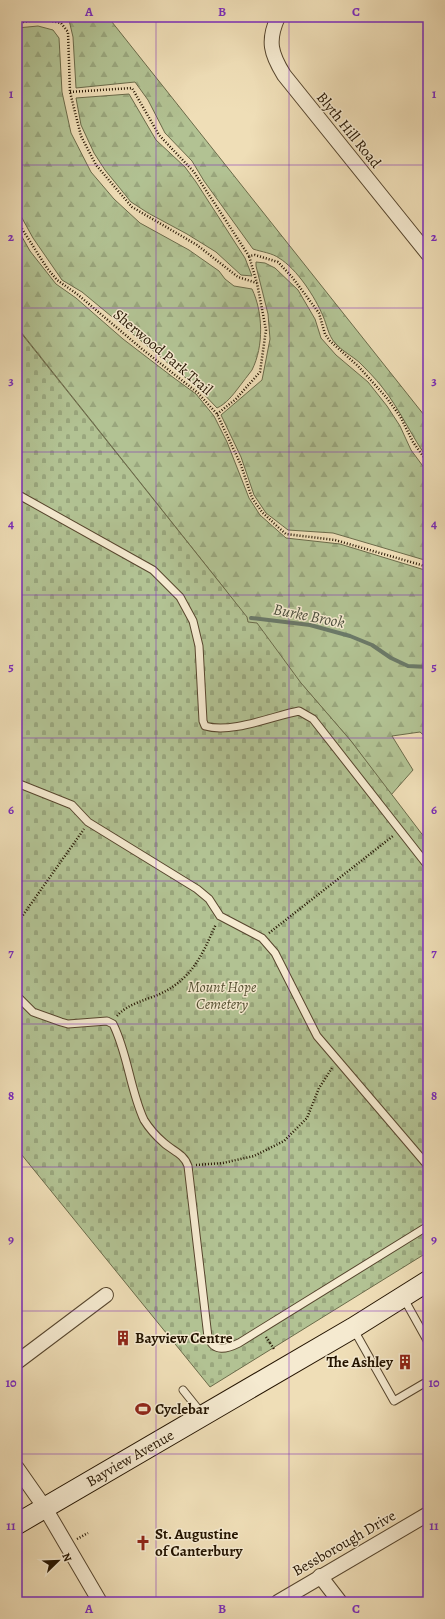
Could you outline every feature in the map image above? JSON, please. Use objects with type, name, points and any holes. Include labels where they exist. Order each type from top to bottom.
[{"type":"main road","name":"Bayview Avenue","points":[[17,1524],[353,1328],[428,1281]]},
{"type":"street","name":"Blyth Hill Road","points":[[278,17],[270,44],[275,60],[284,75],[428,254]]},
{"type":"street","points":[[17,1362],[106,1295]]},
{"type":"street","points":[[17,1468],[44,1508],[100,1602]]},
{"type":"street","name":"Bessborough Drive","points":[[278,1602],[428,1514]]},
{"type":"street","points":[[320,1576],[340,1602]]},
{"type":"lane","points":[[17,494],[153,570],[180,597],[193,621],[199,646],[203,722],[205,726],[227,727],[259,722],[279,715],[299,711],[313,719],[428,866]]},
{"type":"lane","points":[[17,783],[72,805],[88,822],[197,889],[209,899],[220,916],[262,938],[275,954],[317,1036],[428,1166]]},
{"type":"lane","points":[[17,996],[34,1012],[63,1023],[102,1020],[112,1022],[121,1043],[138,1104],[144,1119],[159,1139],[183,1158],[188,1166],[208,1337],[212,1345],[217,1348],[226,1348],[245,1339],[428,1226]]},
{"type":"lane","points":[[403,1296],[428,1342]]},
{"type":"lane","points":[[353,1328],[394,1401],[428,1380]]},
{"type":"lane","points":[[183,1390],[203,1415]]},
{"type":"path","points":[[17,23],[41,19],[62,23],[68,32],[70,92],[82,136],[96,166],[132,207],[197,245],[238,277],[257,283]]},
{"type":"path","points":[[70,92],[132,88],[159,135],[194,172],[249,256],[257,283],[266,330],[260,372],[236,399],[216,414]]},
{"type":"path","name":"Sherwood Park Trail","points":[[17,220],[47,268],[57,280],[77,294],[142,350],[198,393],[216,414],[241,465],[252,498],[262,512],[286,534],[335,540],[428,567]]},
{"type":"path","points":[[249,256],[255,255],[278,262],[292,277],[319,314],[325,334],[330,341],[358,366],[386,397],[400,416],[412,442],[428,463]]},
{"type":"path","points":[[17,922],[88,822]]},
{"type":"path","points":[[262,938],[399,830]]},
{"type":"path","points":[[112,1022],[123,1010],[179,984],[199,962],[220,916]]},
{"type":"path","points":[[188,1166],[223,1163],[254,1156],[284,1141],[307,1118],[319,1088],[338,1059]]},
{"type":"path","points":[[270,1343],[274,1349]]},
{"type":"path","points":[[77,1539],[88,1533]]},
{"type":"green space","points":[[63,17],[108,17],[428,420],[428,459],[394,404],[374,377],[359,362],[335,343],[329,333],[315,300],[299,276],[286,263],[276,256],[253,249],[204,181],[192,161],[165,133],[148,100],[135,82],[76,88],[73,37],[69,20]]},
{"type":"green space","points":[[38,26],[53,30],[59,38],[62,92],[71,133],[91,172],[114,199],[140,223],[189,250],[219,271],[225,279],[234,286],[252,289],[256,298],[261,329],[259,350],[256,361],[252,370],[234,393],[226,402],[217,408],[198,388],[82,292],[62,280],[33,238],[17,209],[17,28]]},
{"type":"green space","points":[[129,94],[156,140],[185,167],[196,182],[245,258],[252,276],[241,275],[216,252],[131,202],[105,170],[94,153],[81,125],[76,98]]},
{"type":"green space","points":[[17,228],[30,251],[56,284],[76,298],[123,339],[196,394],[214,416],[227,442],[249,498],[260,515],[286,538],[340,544],[428,571],[428,739],[420,732],[392,736],[413,770],[391,795],[351,741],[248,622],[224,588],[17,327]]},
{"type":"green space","points":[[256,262],[265,263],[275,268],[298,290],[315,319],[321,338],[336,355],[368,382],[387,406],[400,426],[411,450],[428,473],[428,561],[333,533],[288,530],[266,513],[254,495],[241,457],[221,415],[262,380],[270,339],[268,314]]},
{"type":"green space","name":"Mount Hope Cemetery","points":[[17,328],[247,617],[248,622],[257,623],[301,683],[351,741],[428,842],[428,1252],[210,1387],[17,1149]]},
{"type":"waterway","name":"Burke Brook","points":[[251,618],[310,625],[350,636],[372,645],[391,658],[408,666],[428,667]]},
{"type":"place","name":"Bayview Centre","points":[[123,1338]]},
{"type":"place","name":"The Ashley","points":[[405,1362]]},
{"type":"place","name":"Cyclebar","points":[[143,1409]]},
{"type":"place","name":"St. Augustine of Canterbury","points":[[143,1543]]}]
